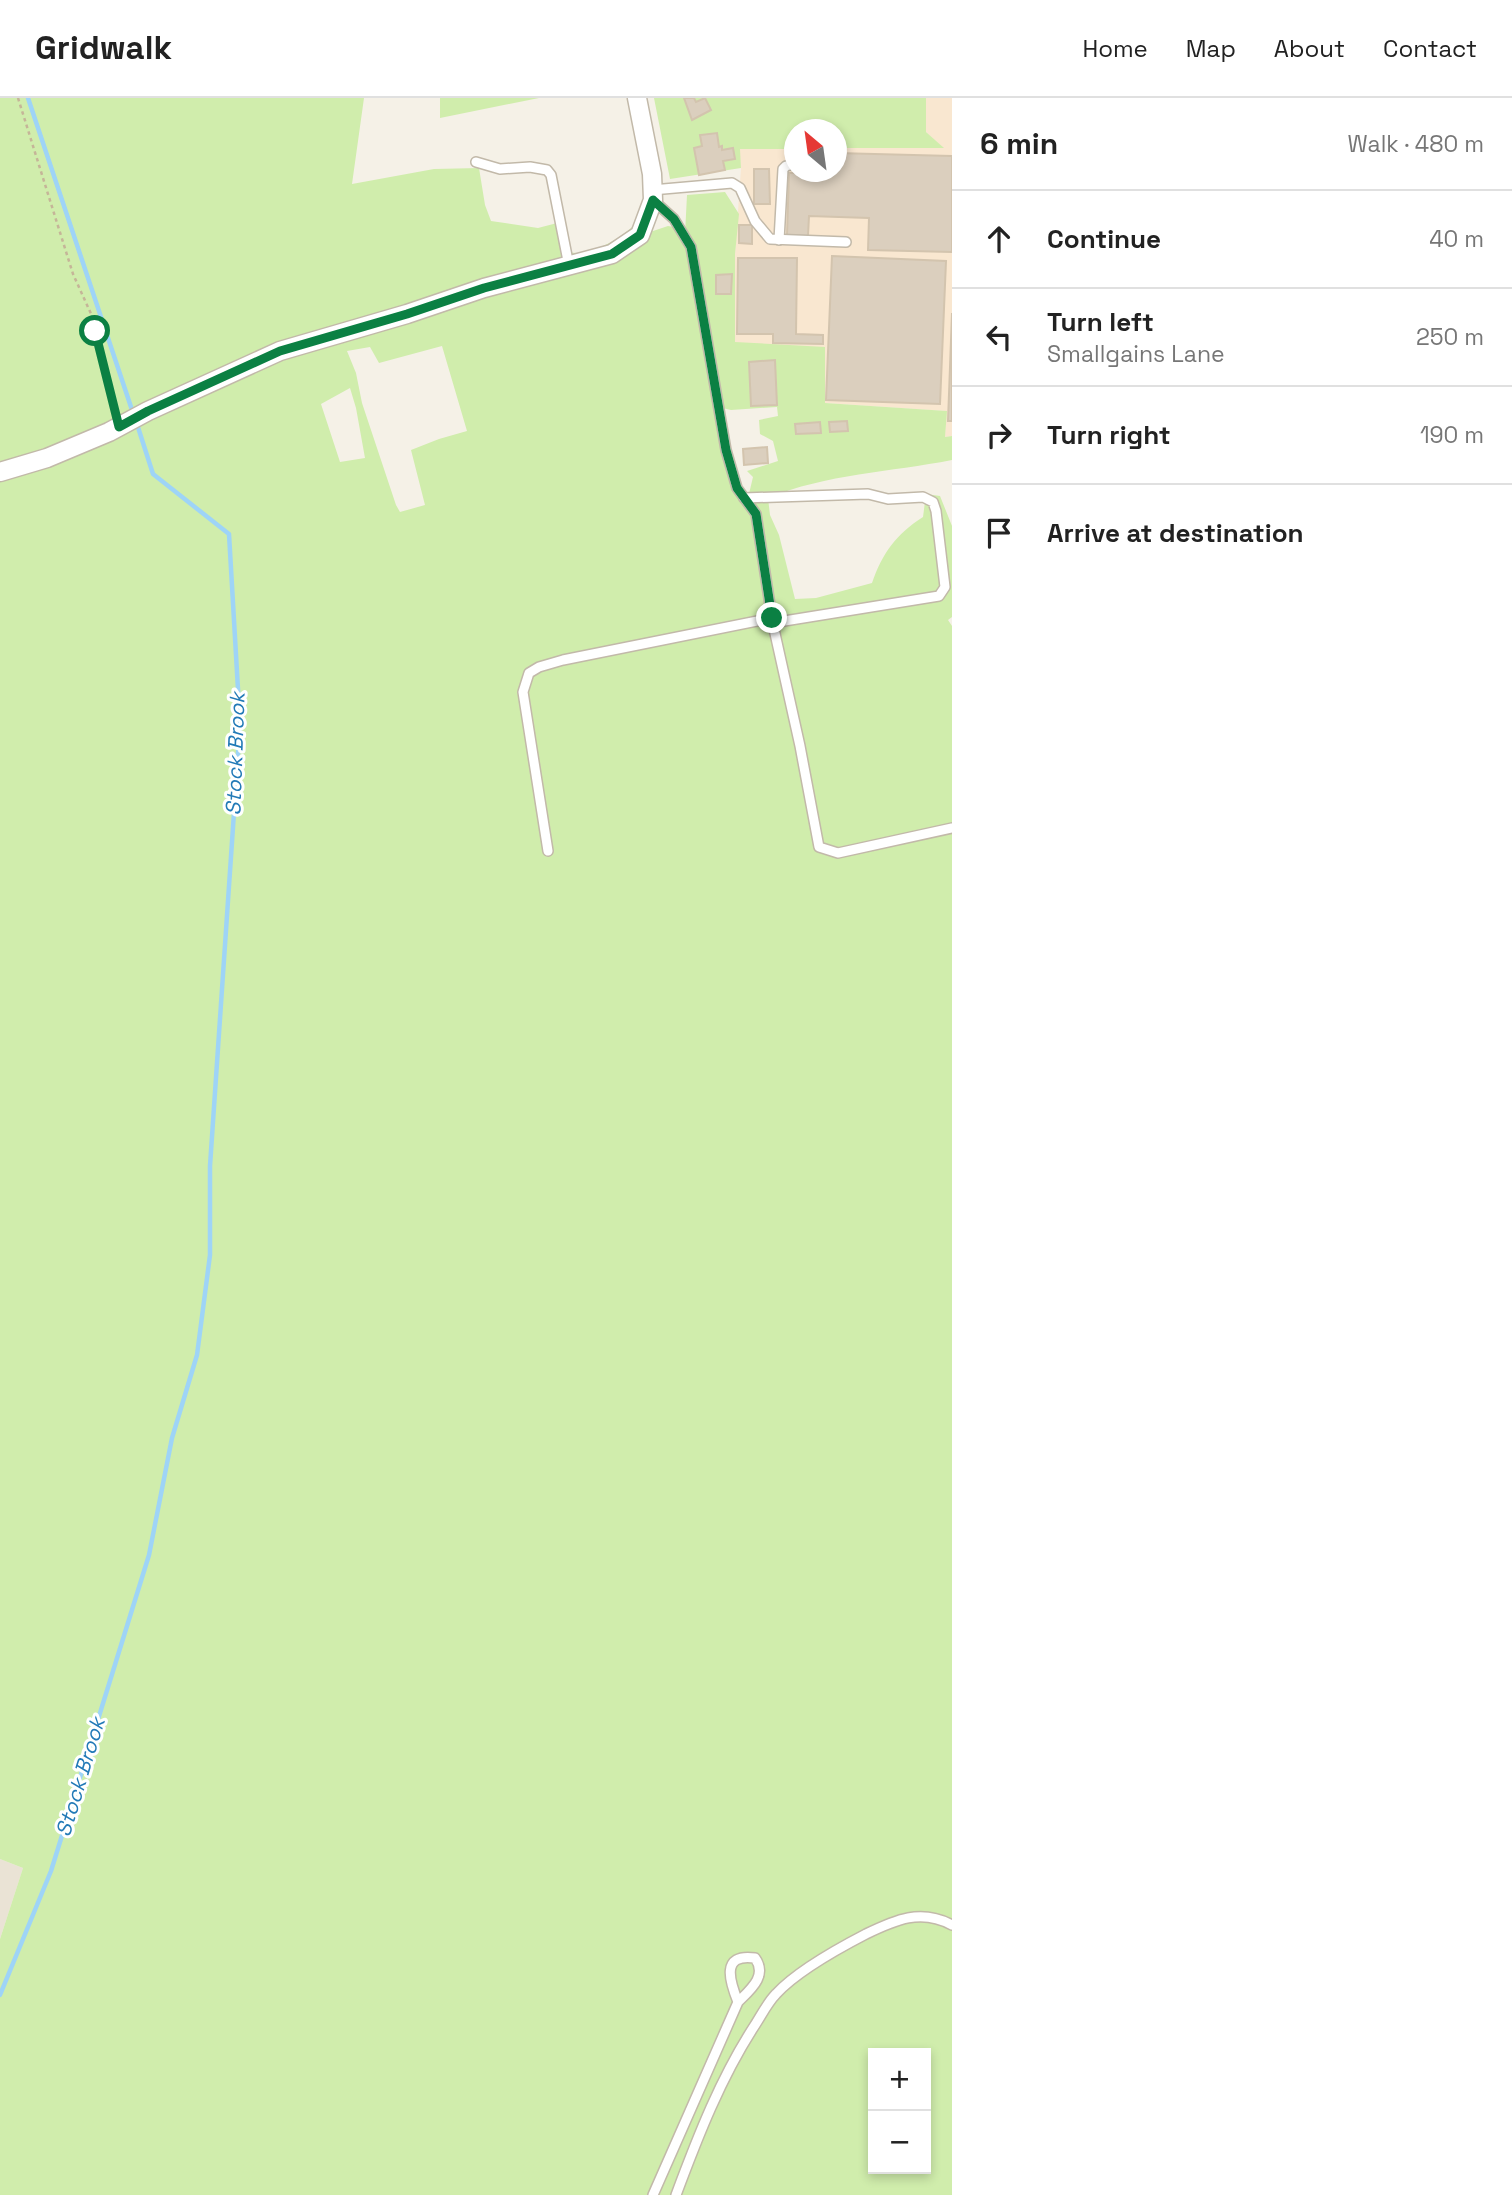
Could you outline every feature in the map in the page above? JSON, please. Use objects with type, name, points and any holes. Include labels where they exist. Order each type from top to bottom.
[{"type":"street","points":[[0,472],[47,458],[280,351],[407,314],[484,288],[612,254],[640,235],[653,195],[652,174],[636,98]]},
{"type":"lane","points":[[476,162],[500,169],[530,167],[547,170],[551,175],[569,266]]},
{"type":"lane","points":[[779,240],[784,168]]},
{"type":"lane","points":[[653,195],[732,183],[740,188],[760,229],[770,240],[846,242]]},
{"type":"lane","points":[[653,195],[674,219],[691,247],[726,450],[737,488],[756,514],[780,664],[800,746],[819,847],[838,853],[952,828]]},
{"type":"lane","points":[[548,851],[523,692],[530,673],[539,667],[563,660],[772,621],[939,596],[945,587],[936,511],[933,502],[923,497],[888,499],[868,494],[744,498]]},
{"type":"lane","points":[[676,2195],[735,2056],[776,1994],[794,1978],[844,1946],[891,1922],[910,1917],[938,1918],[952,1925]]},
{"type":"lane","points":[[653,2195],[738,2002],[761,1974],[760,1965],[755,1958],[747,1957],[733,1963],[730,1981],[738,2002]]},
{"type":"path","points":[[18,98],[73,274],[92,316],[122,425]]},
{"type":"shaded area","points":[[926,98],[952,98],[952,436],[945,437],[946,411],[825,403],[735,342],[735,254],[741,168],[739,149],[784,149],[784,182],[847,182],[847,148],[943,148],[926,132]]},
{"type":"shaded area","points":[[0,1859],[23,1868],[0,1939]]},
{"type":"green space","points":[[0,98],[364,98],[352,184],[434,169],[479,168],[485,205],[491,221],[538,228],[561,222],[567,252],[583,253],[595,249],[621,236],[636,223],[644,210],[646,199],[643,161],[649,161],[653,200],[641,235],[668,226],[680,228],[685,234],[687,195],[725,192],[739,214],[735,254],[735,342],[825,347],[825,403],[947,411],[945,437],[952,436],[952,460],[836,479],[768,498],[770,515],[779,535],[795,599],[816,598],[872,583],[891,545],[923,517],[926,494],[940,496],[952,526],[952,617],[948,620],[952,626],[952,2195],[0,2195],[0,1939],[23,1868],[0,1859]],"holes":[[[442,346],[467,431],[411,450],[425,505],[400,512],[347,351],[370,347],[379,363]],[[350,388],[365,458],[340,462],[321,404]],[[718,407],[731,410],[777,407],[778,416],[759,420],[760,434],[773,441],[778,461],[747,471],[753,477],[748,498],[744,498],[733,478]]]},
{"type":"green space","points":[[440,98],[539,98],[440,118]]},
{"type":"green space","points":[[654,98],[926,98],[926,132],[944,148],[847,148],[847,119],[784,119],[784,149],[740,149],[741,168],[670,179]]},
{"type":"building","points":[[684,98],[694,98],[696,102],[705,98],[711,110],[692,120]]},
{"type":"building","points":[[717,133],[719,147],[722,146],[722,150],[733,148],[735,159],[723,161],[725,170],[699,175],[694,148],[702,146],[700,135]]},
{"type":"building","points":[[847,153],[952,156],[952,252],[868,250],[869,218],[809,216],[808,236],[787,235],[789,182],[847,182]]},
{"type":"building","points":[[754,169],[769,169],[770,204],[754,204]]},
{"type":"building","points":[[739,225],[752,225],[752,244],[739,243]]},
{"type":"building","points":[[832,256],[946,261],[940,404],[826,400]]},
{"type":"building","points":[[738,258],[797,258],[796,334],[823,335],[823,344],[773,343],[773,334],[737,334]]},
{"type":"building","points":[[732,274],[731,294],[716,294],[716,275]]},
{"type":"building","points":[[952,313],[952,421],[948,421]]},
{"type":"building","points":[[775,360],[777,405],[751,406],[749,362]]},
{"type":"building","points":[[847,421],[848,431],[830,432],[829,422]]},
{"type":"building","points":[[820,422],[821,433],[796,434],[795,424]]},
{"type":"building","points":[[767,447],[768,463],[744,465],[743,449]]},
{"type":"waterway","points":[[28,98],[133,413]]},
{"type":"waterway","name":"Stock Brook","points":[[0,1995],[51,1871],[149,1555],[172,1438],[197,1355],[210,1255],[210,1166],[240,724],[229,534],[153,474],[136,421]]},
{"type":"route","points":[[95,331],[119,427],[280,351],[407,314],[484,288],[612,254],[640,235],[653,200],[674,219],[691,247],[726,450],[737,488],[756,514],[772,618]]}]
